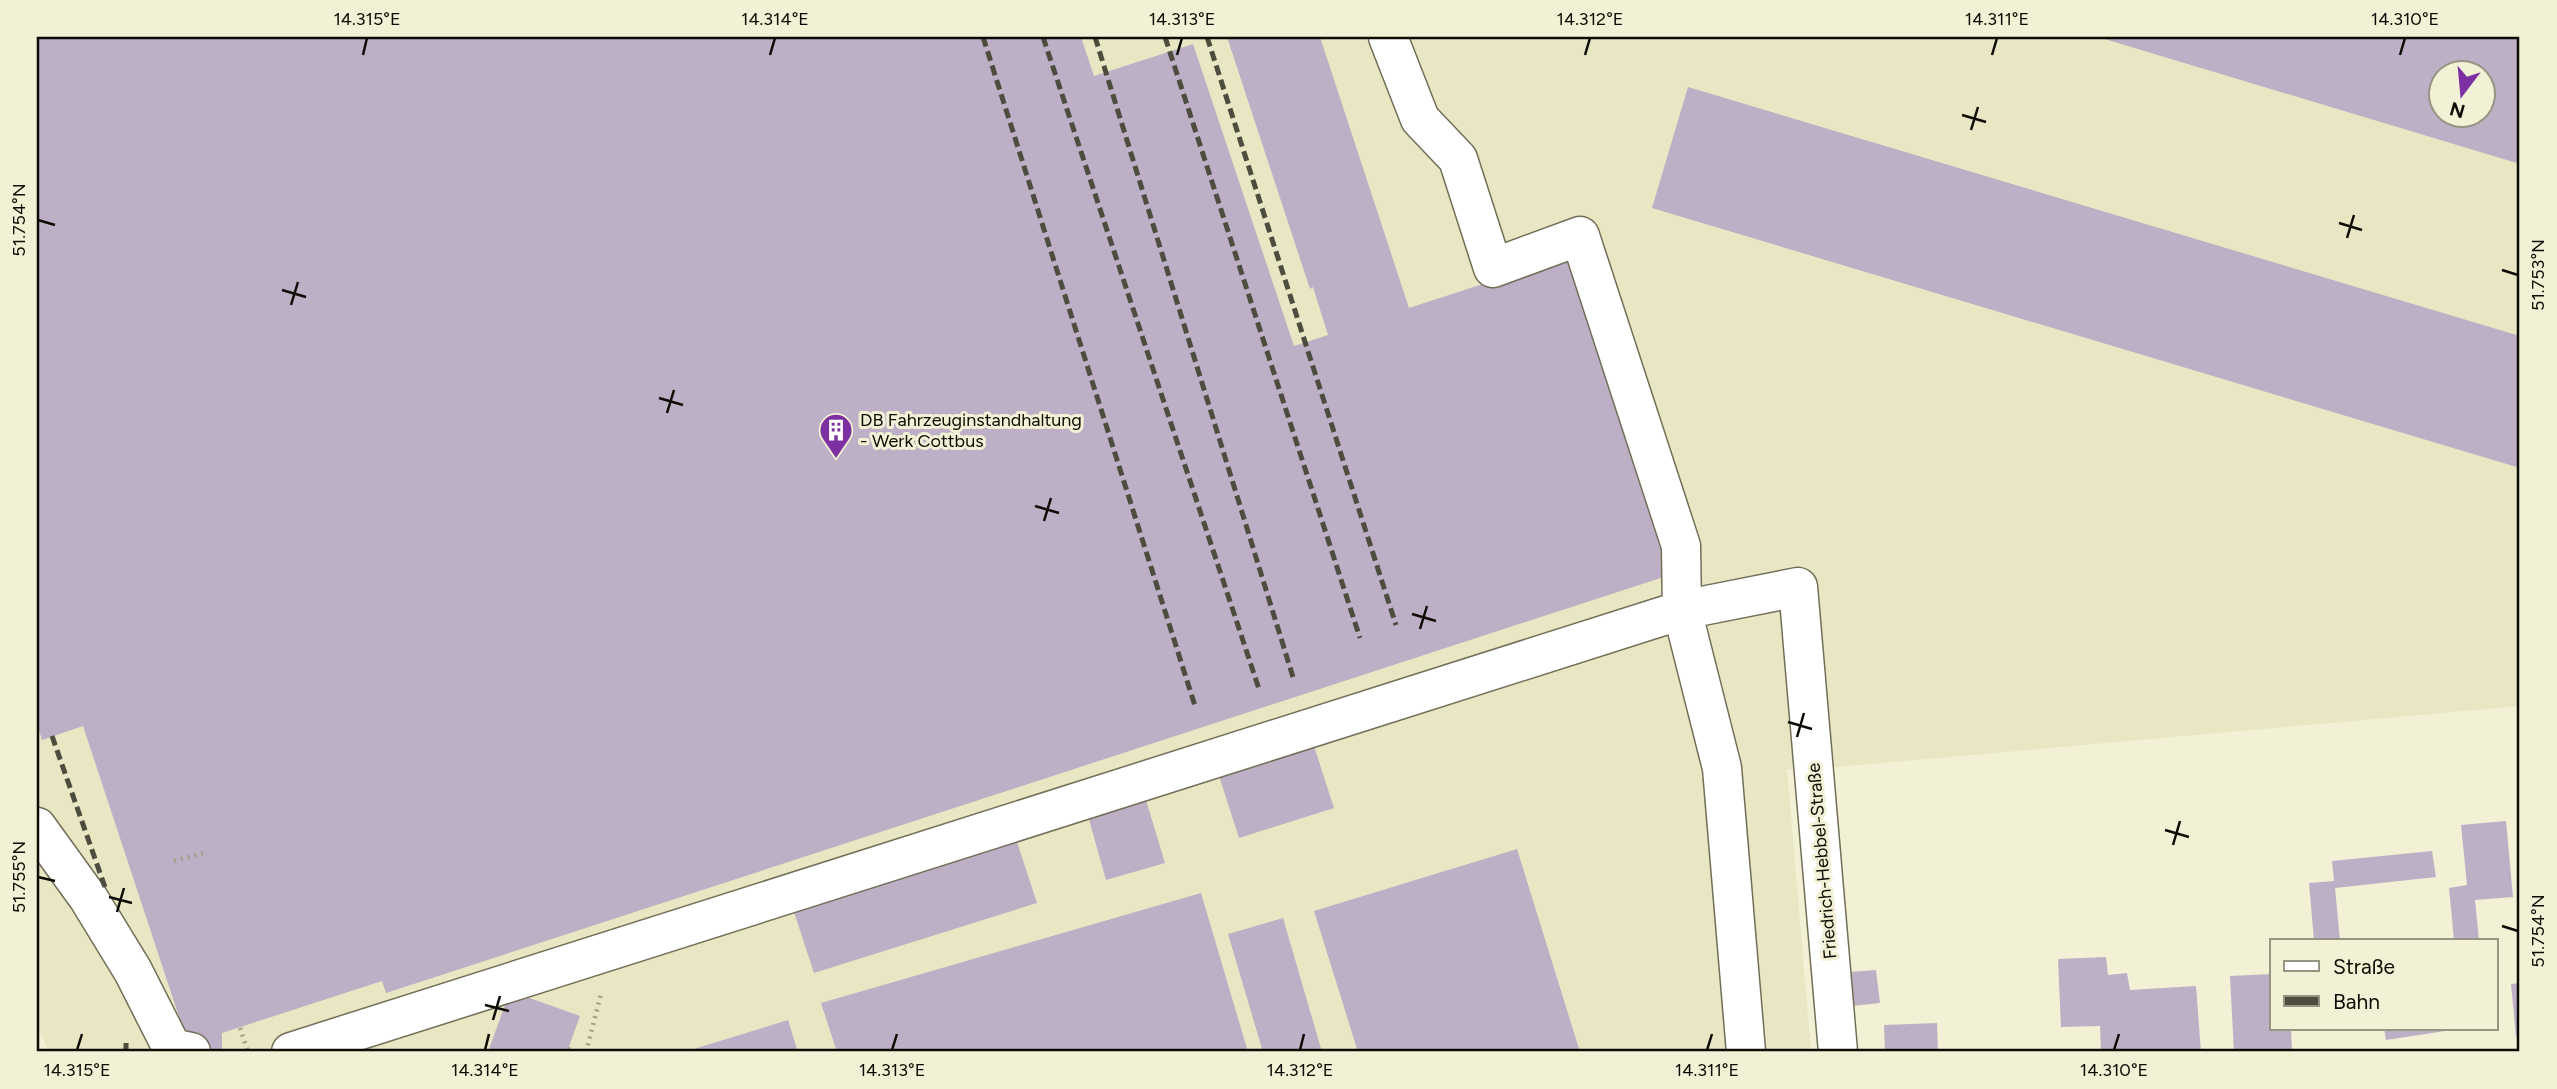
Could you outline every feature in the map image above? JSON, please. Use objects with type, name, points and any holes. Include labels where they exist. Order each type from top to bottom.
[{"type":"lane","points":[[1388,37],[1420,119],[1458,159],[1493,268],[1580,236],[1681,546],[1682,610],[1722,768],[1746,1052]]},
{"type":"lane","name":"Friedrich-Hebbel-Straße","points":[[1682,610],[1798,587],[1838,1052]]},
{"type":"lane","points":[[292,1052],[1682,610]]},
{"type":"lane","points":[[37,827],[89,899],[133,971],[172,1048],[191,1052]]},
{"type":"path","points":[[174,861],[204,853]]},
{"type":"path","points":[[586,1052],[613,950]]},
{"type":"path","points":[[240,1028],[247,1052]]},
{"type":"path","points":[[568,1049],[577,1052]]},
{"type":"shaded area","points":[[37,37],[2520,37],[2520,706],[1837,767],[1787,769],[1811,1052],[49,1052],[37,1025]]},
{"type":"building","name":"DB Fahrzeuginstandhaltung - Werk Cottbus","points":[[37,37],[1081,37],[1094,76],[1193,44],[1294,346],[1328,335],[1313,287],[1310,289],[1227,37],[1320,37],[1409,308],[1569,256],[1673,574],[386,993],[382,981],[222,1033],[222,1052],[200,1052],[188,1044],[83,726],[42,740],[37,724]]},
{"type":"building","points":[[2098,37],[2520,37],[2520,164]]},
{"type":"building","points":[[1688,87],[2520,336],[2520,468],[1652,208]]},
{"type":"building","points":[[1314,746],[1334,808],[1239,838],[1219,776]]},
{"type":"building","points":[[1146,800],[1165,863],[1106,880],[1088,816]]},
{"type":"building","points":[[2506,821],[2513,897],[2475,900],[2479,939],[2454,939],[2449,888],[2467,885],[2461,825]]},
{"type":"building","points":[[1014,833],[1037,903],[814,973],[791,903]]},
{"type":"building","points":[[1517,849],[1580,1052],[1358,1052],[1314,911]]},
{"type":"building","points":[[2432,851],[2436,877],[2335,888],[2340,939],[2314,939],[2309,883],[2334,881],[2332,861]]},
{"type":"building","points":[[1201,893],[1248,1052],[837,1052],[821,1003]]},
{"type":"building","points":[[1283,918],[1322,1052],[1263,1052],[1228,934]]},
{"type":"building","points":[[2106,957],[2108,975],[2127,973],[2130,990],[2196,986],[2201,1052],[2101,1052],[2100,1026],[2061,1027],[2058,959]]},
{"type":"building","points":[[1876,970],[1880,1003],[1852,1006],[1849,972]]},
{"type":"building","points":[[2270,974],[2270,1030],[2291,1030],[2292,1052],[2234,1052],[2230,976]]},
{"type":"building","points":[[2520,983],[2520,1036],[2516,1037],[2511,984]]},
{"type":"building","points":[[510,991],[580,1016],[567,1052],[488,1052]]},
{"type":"building","points":[[788,1020],[798,1052],[684,1052]]},
{"type":"building","points":[[1937,1023],[1938,1052],[1885,1052],[1884,1025]]},
{"type":"building","points":[[2384,1030],[2451,1030],[2386,1040]]},
{"type":"railway","points":[[983,37],[1196,709]]},
{"type":"railway","points":[[1043,37],[1260,692]]},
{"type":"railway","points":[[1095,37],[1293,677]]},
{"type":"railway","points":[[1165,37],[1360,638]]},
{"type":"railway","points":[[1207,37],[1396,625]]},
{"type":"railway","points":[[52,736],[106,890]]},
{"type":"railway","points":[[126,1043],[126,1052]]},
{"type":"place","name":"DB Fahrzeuginstandhaltung - Werk Cottbus","points":[[836,460]]}]
